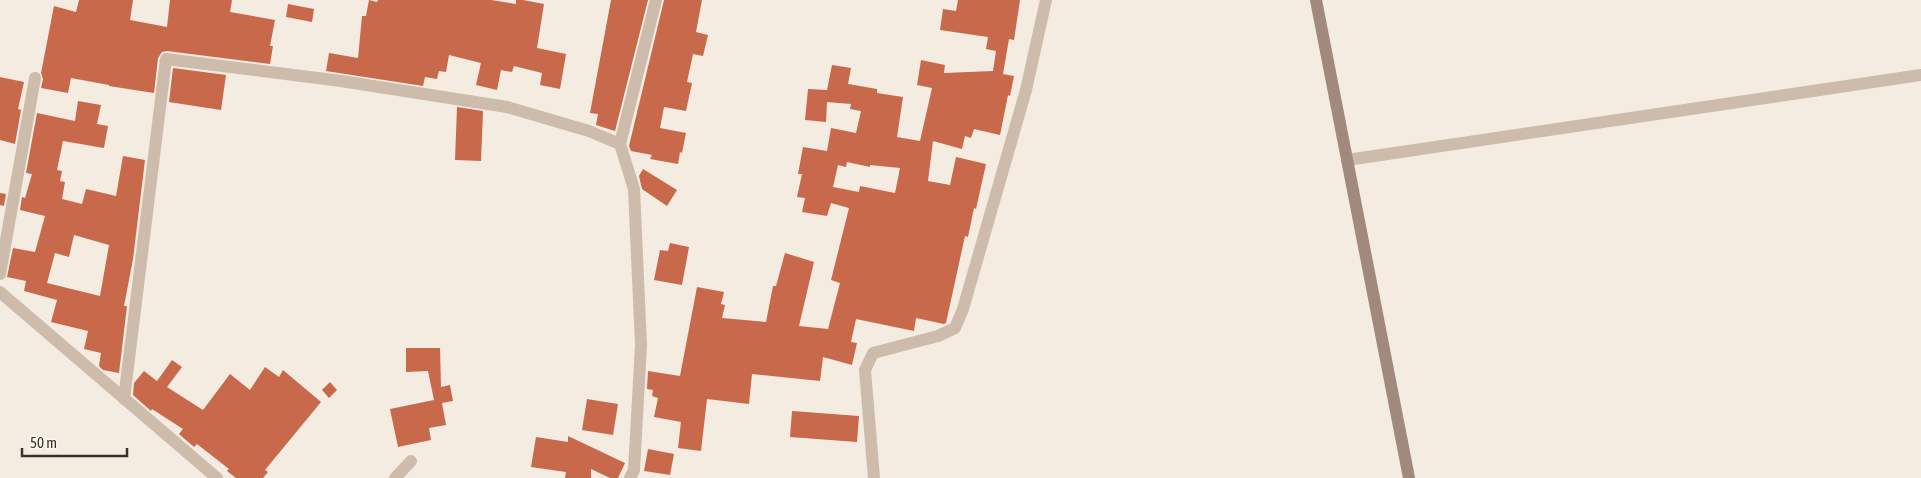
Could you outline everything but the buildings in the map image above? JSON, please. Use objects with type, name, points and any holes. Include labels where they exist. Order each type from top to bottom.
[{"type":"main road","points":[[1316,0],[1409,478]]},
{"type":"street","points":[[630,478],[634,470],[641,345],[634,189],[620,144],[656,0]]},
{"type":"street","points":[[874,478],[866,370],[873,353],[938,336],[955,328],[963,309],[1026,90],[1046,0]]},
{"type":"street","points":[[124,399],[166,59],[341,81],[506,106],[589,131],[620,144]]},
{"type":"street","points":[[1347,160],[1921,75]]},
{"type":"street","points":[[0,274],[36,78]]},
{"type":"street","points":[[0,292],[217,478]]},
{"type":"street","points":[[395,478],[411,461]]}]
